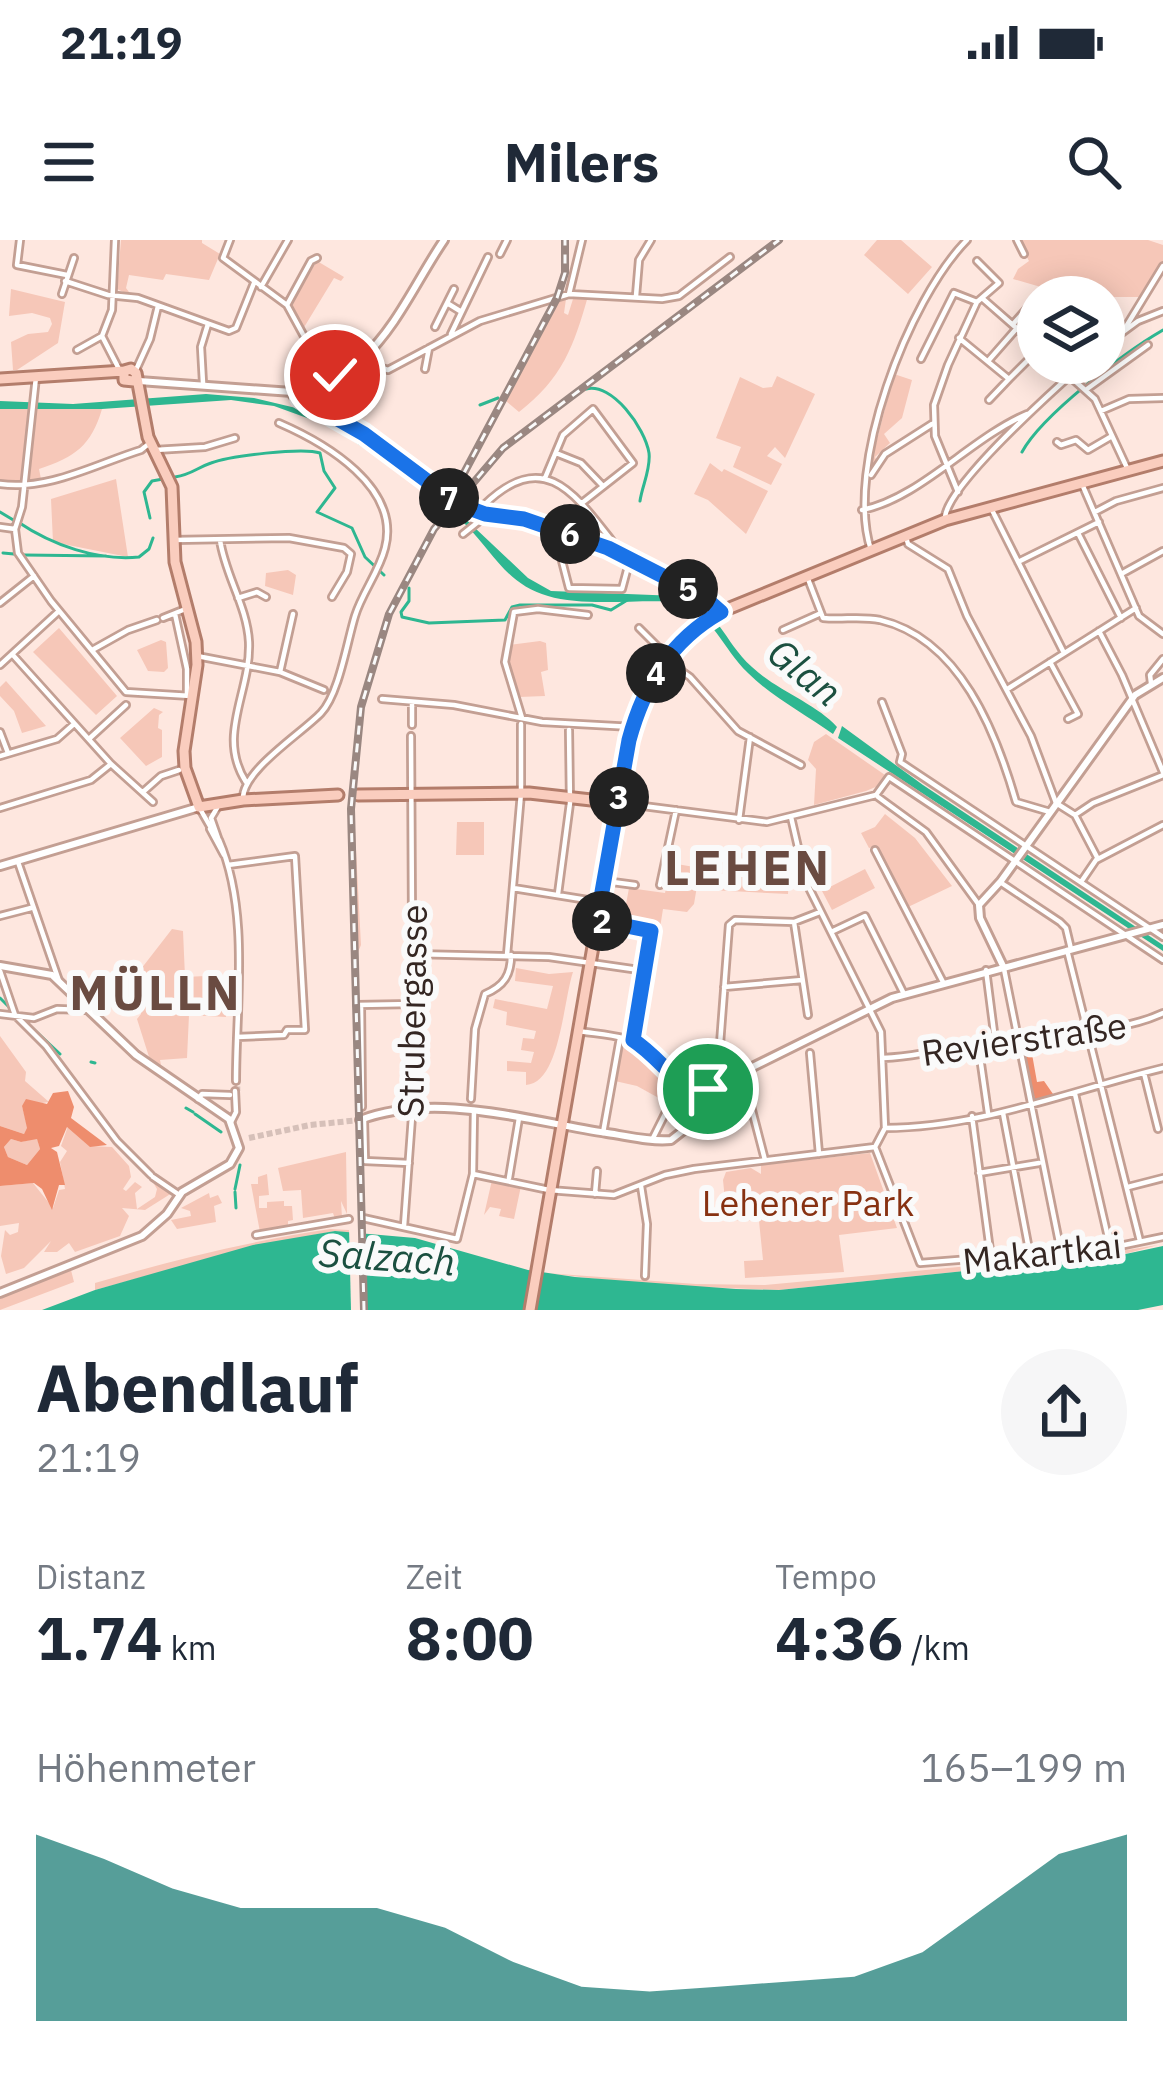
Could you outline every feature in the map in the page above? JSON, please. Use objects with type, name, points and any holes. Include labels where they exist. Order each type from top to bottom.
[{"type":"main road","points":[[0,379],[130,371],[153,446],[172,487],[177,574],[197,656],[184,768],[199,807],[338,795]]},
{"type":"main road","points":[[530,1310],[633,727],[666,658],[718,613],[945,520],[1163,461]]},
{"type":"main road","points":[[358,795],[521,794],[618,803]]},
{"type":"street","points":[[20,240],[16,266],[229,331],[236,328],[257,285],[288,240]]},
{"type":"street","points":[[77,350],[102,336],[113,295],[115,240]]},
{"type":"street","points":[[230,240],[222,257],[287,305],[305,338],[351,367]]},
{"type":"street","points":[[302,394],[360,360],[390,325],[444,240]]},
{"type":"street","points":[[500,254],[507,240]]},
{"type":"street","points":[[569,294],[582,240]]},
{"type":"street","points":[[636,296],[641,255],[651,240]]},
{"type":"street","points":[[871,550],[862,511],[875,432],[904,335],[939,274],[967,240]]},
{"type":"street","points":[[1017,240],[1024,254]]},
{"type":"street","points":[[451,334],[488,257]]},
{"type":"street","points":[[360,360],[386,371],[451,334],[509,310],[569,294],[679,296],[730,257]]},
{"type":"street","points":[[62,294],[74,258]]},
{"type":"street","points":[[287,305],[317,258]]},
{"type":"street","points":[[958,492],[932,424],[937,394],[959,338],[980,300],[999,283],[976,261]]},
{"type":"street","points":[[1125,328],[1163,266]]},
{"type":"street","points":[[434,327],[454,289]]},
{"type":"street","points":[[921,359],[954,293],[980,300],[1015,326]]},
{"type":"street","points":[[447,304],[460,310]]},
{"type":"street","points":[[130,371],[158,306]]},
{"type":"street","points":[[1125,330],[1163,311]]},
{"type":"street","points":[[988,361],[1017,323]]},
{"type":"street","points":[[203,386],[201,346],[208,324]]},
{"type":"street","points":[[102,336],[130,371],[158,384],[292,392],[297,386],[465,507],[506,514],[608,548],[704,597],[718,613]]},
{"type":"street","points":[[959,338],[1009,380]]},
{"type":"street","points":[[1084,387],[1148,345]]},
{"type":"street","points":[[424,370],[429,349]]},
{"type":"street","points":[[989,400],[1017,371]]},
{"type":"street","points":[[36,375],[22,510],[15,529],[19,554],[58,611],[126,692],[189,695],[175,614]]},
{"type":"street","points":[[142,399],[158,384]]},
{"type":"street","points":[[945,520],[947,505],[958,492],[1061,384]]},
{"type":"street","points":[[1080,384],[1101,411],[1128,472]]},
{"type":"street","points":[[1101,411],[1123,400],[1163,398]]},
{"type":"street","points":[[545,478],[567,429],[593,409],[633,461],[582,503]]},
{"type":"street","points":[[862,511],[896,496],[994,429],[1032,412]]},
{"type":"street","points":[[243,800],[246,782],[326,708],[363,593],[385,547],[386,524],[373,492],[329,450],[279,422]]},
{"type":"street","points":[[871,476],[885,454],[932,424]]},
{"type":"street","points":[[1057,442],[1081,444],[1089,450],[1111,433]]},
{"type":"street","points":[[0,484],[23,486],[153,446],[205,447],[235,438]]},
{"type":"street","points":[[556,453],[581,463],[603,486]]},
{"type":"street","points":[[465,532],[516,481],[545,478],[582,503],[612,541],[608,548]]},
{"type":"street","points":[[1082,484],[1139,616],[1163,634]]},
{"type":"street","points":[[1095,512],[1163,488]]},
{"type":"street","points":[[991,508],[1064,653]]},
{"type":"street","points":[[1018,562],[1100,522]]},
{"type":"street","points":[[0,527],[15,529]]},
{"type":"street","points":[[1078,533],[1121,618]]},
{"type":"street","points":[[905,536],[908,544],[945,567],[1031,736],[1056,802],[1075,815],[1098,859]]},
{"type":"street","points":[[173,540],[290,538],[344,548],[351,562],[332,597]]},
{"type":"street","points":[[220,540],[249,637],[232,748],[246,782]]},
{"type":"street","points":[[1123,573],[1163,551]]},
{"type":"street","points":[[561,556],[569,588],[622,590],[630,559]]},
{"type":"street","points":[[0,603],[34,576]]},
{"type":"street","points":[[807,577],[821,613],[830,620],[879,620],[929,645],[981,710],[1005,761],[1016,802],[1049,812]]},
{"type":"street","points":[[238,598],[257,592],[266,597]]},
{"type":"street","points":[[94,650],[128,630],[188,608]]},
{"type":"street","points":[[1007,690],[1136,608]]},
{"type":"street","points":[[471,1099],[478,1014],[485,994],[499,988],[511,970],[521,721],[506,662],[511,615],[538,609],[588,615]]},
{"type":"street","points":[[0,665],[58,611]]},
{"type":"street","points":[[783,630],[821,613]]},
{"type":"street","points":[[280,672],[293,614]]},
{"type":"street","points":[[639,628],[729,722],[801,765]]},
{"type":"street","points":[[1075,815],[1163,774],[1099,632]]},
{"type":"street","points":[[12,654],[157,809]]},
{"type":"street","points":[[197,656],[280,672],[324,690]]},
{"type":"street","points":[[1151,683],[1150,675],[1163,660]]},
{"type":"street","points":[[979,905],[1132,699],[1163,674],[1163,660]]},
{"type":"street","points":[[1050,662],[1078,714],[1068,719]]},
{"type":"street","points":[[382,699],[454,705],[521,721],[633,727]]},
{"type":"street","points":[[882,701],[902,754],[900,762],[1163,937]]},
{"type":"street","points":[[412,702],[412,725]]},
{"type":"street","points":[[88,739],[126,706]]},
{"type":"street","points":[[0,732],[4,754],[56,739],[74,724]]},
{"type":"street","points":[[558,894],[571,798],[568,730]]},
{"type":"street","points":[[1149,738],[1163,733]]},
{"type":"street","name":"Strubergasse","points":[[404,1226],[412,1110],[411,736]]},
{"type":"street","points":[[739,820],[750,737]]},
{"type":"street","points":[[0,808],[91,780],[111,764]]},
{"type":"street","points":[[143,792],[161,776],[179,770]]},
{"type":"street","points":[[618,803],[763,822],[875,795],[889,777],[1163,960]]},
{"type":"street","points":[[875,795],[926,832],[979,905],[1003,966],[1060,1252]]},
{"type":"street","points":[[217,840],[211,816],[226,802]]},
{"type":"street","points":[[0,866],[157,809],[199,807],[223,854]]},
{"type":"street","points":[[660,885],[676,810]]},
{"type":"street","points":[[473,1174],[549,1190],[614,1195],[665,1175],[875,1147],[885,1128],[881,1032],[806,882],[791,817]]},
{"type":"street","points":[[1081,882],[1098,859],[1163,825]]},
{"type":"street","points":[[210,826],[228,865],[237,959],[236,1079]]},
{"type":"street","points":[[875,850],[943,982]]},
{"type":"street","points":[[228,865],[295,856],[305,1030],[237,1036]]},
{"type":"street","points":[[0,1293],[142,1236],[179,1196],[230,1164],[238,1150],[231,1122],[136,1055],[59,981],[17,860]]},
{"type":"street","points":[[604,880],[635,885]]},
{"type":"street","points":[[1000,882],[1066,928],[1141,1242]]},
{"type":"street","points":[[513,888],[600,902]]},
{"type":"street","points":[[0,916],[31,908]]},
{"type":"street","points":[[765,1160],[739,1072],[720,1044],[729,926],[735,920],[794,922],[820,912]]},
{"type":"street","points":[[831,932],[865,916],[904,994]]},
{"type":"street","points":[[597,920],[651,931],[633,1040]]},
{"type":"street","points":[[794,922],[808,1015]]},
{"type":"street","points":[[409,1163],[365,1161],[362,1120],[380,1111],[474,1109],[652,1140],[678,1137],[701,1096],[739,1072],[870,1008],[943,982],[1163,925]]},
{"type":"street","points":[[413,954],[509,955],[646,971]]},
{"type":"street","points":[[59,981],[45,972],[0,968],[15,1015],[46,1046],[116,1142],[179,1196]]},
{"type":"street","points":[[986,970],[995,1040]]},
{"type":"street","points":[[723,987],[802,980]]},
{"type":"street","points":[[0,1014],[34,1018],[62,1004],[67,991]]},
{"type":"street","points":[[362,1107],[359,1005],[413,1004]]},
{"type":"street","points":[[52,1011],[85,1010]]},
{"type":"street","name":"Revierstraße","points":[[883,1058],[1016,1036],[1088,1032],[1163,1013]]},
{"type":"street","points":[[576,1031],[633,1040],[653,1052],[680,1084],[701,1096]]},
{"type":"street","points":[[603,1132],[620,1038]]},
{"type":"street","points":[[978,1043],[988,1113]]},
{"type":"street","points":[[810,1052],[819,1154]]},
{"type":"street","points":[[885,1128],[1003,1111],[1163,1068]]},
{"type":"street","points":[[1144,1073],[1158,1130]]},
{"type":"street","points":[[652,1140],[680,1084]]},
{"type":"street","points":[[198,1099],[202,1094],[234,1092],[237,1102],[231,1122]]},
{"type":"street","points":[[1075,1094],[1110,1248]]},
{"type":"street","points":[[363,1218],[457,1239],[473,1174],[474,1109]]},
{"type":"street","points":[[1003,1111],[1030,1255]]},
{"type":"street","points":[[972,1116],[992,1258]]},
{"type":"street","points":[[509,1180],[519,1118]]},
{"type":"street","points":[[238,1142],[249,1138]]},
{"type":"street","points":[[754,1161],[758,1140]]},
{"type":"street","name":"Makartkai","points":[[875,1147],[920,1263],[1110,1248],[1163,1237]]},
{"type":"street","points":[[979,1173],[1040,1162]]},
{"type":"street","points":[[595,1194],[597,1171]]},
{"type":"street","points":[[1128,1187],[1163,1178]]},
{"type":"street","points":[[641,1186],[647,1224],[645,1276]]},
{"type":"street","points":[[256,1235],[349,1219]]},
{"type":"green space","points":[[121,240],[202,240],[220,254],[209,280],[129,275],[126,288],[132,296],[117,289]]},
{"type":"green space","points":[[877,240],[901,240],[932,267],[908,294],[864,255]]},
{"type":"green space","points":[[1018,240],[1148,240],[1163,245],[1163,265],[1142,297],[1125,297],[1125,276],[1013,279],[1029,261]]},
{"type":"green space","points":[[317,261],[344,277],[341,281],[334,278],[303,329],[290,304]]},
{"type":"green space","points":[[11,289],[65,302],[58,343],[17,370],[13,370],[11,342],[48,332],[52,324],[50,318],[32,313],[9,316]]},
{"type":"green space","points":[[588,296],[564,360],[546,387],[519,412],[506,401],[559,299],[566,299],[564,313],[568,315],[573,299]]},
{"type":"green space","points":[[894,374],[912,380],[902,418],[884,434],[890,443],[875,457],[877,462],[867,478]]},
{"type":"green space","points":[[777,376],[815,394],[785,458],[775,447],[767,456],[782,464],[771,485],[733,467],[741,447],[716,438],[740,377],[763,388],[772,387]]},
{"type":"green space","points":[[0,409],[102,409],[87,441],[62,460],[39,469],[41,479],[4,483],[0,481]]},
{"type":"green space","points":[[710,463],[768,491],[746,534],[708,500],[694,494]]},
{"type":"green space","points":[[116,479],[128,557],[53,542],[51,499]]},
{"type":"green space","points":[[288,570],[296,575],[293,595],[265,586],[266,573]]},
{"type":"green space","points":[[59,628],[117,696],[96,715],[33,652]]},
{"type":"green space","points":[[166,642],[168,668],[148,671],[137,650]]},
{"type":"green space","points":[[546,643],[548,670],[541,672],[545,696],[519,697],[508,662],[509,645]]},
{"type":"green space","points":[[6,681],[46,726],[22,733],[14,711],[0,696]]},
{"type":"green space","points":[[154,708],[163,712],[158,728],[162,730],[162,757],[146,766],[120,738]]},
{"type":"green space","points":[[826,734],[885,775],[878,786],[814,805],[816,769],[808,760],[814,742]]},
{"type":"green space","points":[[354,812],[361,945],[355,959]]},
{"type":"green space","points":[[885,814],[915,838],[952,886],[908,907],[878,846],[869,848],[861,833],[875,827]]},
{"type":"green space","points":[[457,822],[484,822],[484,855],[456,855]]},
{"type":"green space","points":[[710,852],[790,854],[788,894],[710,890]]},
{"type":"green space","points":[[671,863],[700,868],[694,904],[687,912],[663,909],[660,928],[623,921],[629,888],[665,893]]},
{"type":"green space","points":[[865,869],[875,888],[832,910],[822,891]]},
{"type":"green space","points":[[172,929],[183,931],[185,977],[226,975],[226,1017],[189,1015],[187,1058],[160,1060],[161,1065],[150,1060],[137,1019],[141,969]]},
{"type":"green space","points":[[516,968],[549,974],[573,972],[553,1056],[537,1081],[526,1085],[526,1072],[507,1071],[507,1061],[531,1063],[534,1052],[521,1050],[523,1038],[534,1039],[536,1031],[506,1025],[507,1012],[493,1008],[495,999],[547,1009],[553,986],[515,981]]},
{"type":"green space","points":[[0,1036],[26,1072],[25,1081],[49,1102],[22,1106],[28,1129],[24,1134],[0,1126]]},
{"type":"green space","points":[[626,1044],[644,1053],[675,1085],[666,1102],[637,1086],[615,1081],[621,1048]]},
{"type":"green space","points":[[68,1126],[90,1146],[112,1147],[129,1166],[131,1177],[123,1189],[135,1182],[142,1187],[135,1193],[137,1209],[155,1197],[157,1189],[151,1179],[172,1193],[145,1210],[122,1208],[129,1216],[120,1236],[75,1252],[69,1243],[57,1252],[44,1252],[51,1241],[24,1268],[6,1274],[1,1256],[5,1230],[10,1235],[18,1232],[19,1223],[0,1226],[0,1186],[33,1183],[53,1208],[59,1190],[65,1189],[60,1162],[67,1151],[61,1146]]},
{"type":"green space","points":[[37,1138],[40,1149],[27,1165],[8,1157],[4,1147],[11,1139]]},
{"type":"green space","points":[[346,1152],[347,1214],[341,1201],[342,1218],[335,1219],[333,1213],[303,1218],[301,1190],[283,1191],[278,1168]]},
{"type":"green space","name":"Lehener Park","points":[[870,1153],[897,1228],[839,1235],[844,1272],[745,1278],[744,1261],[763,1260],[759,1221],[727,1220],[726,1172],[751,1168],[761,1174],[761,1165]]},
{"type":"green space","points":[[267,1174],[269,1195],[259,1196],[259,1208],[267,1208],[267,1202],[284,1201],[284,1206],[292,1206],[293,1220],[288,1227],[260,1232],[251,1184],[258,1184],[258,1177]]},
{"type":"green space","points":[[492,1180],[521,1186],[514,1219],[499,1216],[501,1209],[490,1207],[484,1215]]},
{"type":"green space","points":[[209,1193],[210,1198],[218,1195],[222,1203],[214,1206],[216,1222],[177,1229],[171,1220],[191,1216],[181,1208]]},
{"type":"green space","points":[[330,1229],[349,1233],[335,1231],[253,1247],[95,1290],[95,1283],[183,1259]]},
{"type":"green space","points":[[1158,1245],[1121,1255],[779,1290],[650,1285],[546,1273],[765,1285]]},
{"type":"green space","points":[[70,1266],[74,1282],[0,1310],[0,1298]]},
{"type":"shaded area","points":[[1043,1040],[1032,1054],[1037,1082],[1044,1081],[1053,1094],[1035,1100],[1021,1041]]},
{"type":"shaded area","points":[[68,1091],[74,1107],[71,1118],[107,1145],[90,1147],[67,1127],[59,1146],[51,1148],[57,1152],[65,1185],[59,1185],[52,1210],[34,1183],[0,1186],[0,1126],[24,1134],[26,1099],[47,1104],[53,1093]],"holes":[[[11,1139],[37,1139],[40,1149],[27,1165],[8,1157],[4,1147]]]},
{"type":"water","points":[[206,394],[296,408],[346,430],[456,510],[528,578],[551,591],[678,596],[692,602],[712,617],[752,667],[837,727],[833,734],[767,690],[700,615],[677,602],[578,601],[548,596],[522,584],[436,498],[332,427],[274,406],[231,400],[102,409],[0,409],[0,401],[73,404]]},
{"type":"water","points":[[842,726],[1163,945],[1163,951],[838,738]]},
{"type":"water","name":"Salzach","points":[[335,1231],[415,1238],[528,1270],[575,1277],[779,1290],[1121,1255],[1163,1246],[1163,1305],[1138,1310],[42,1310],[253,1245]]},
{"type":"pier","points":[[349,1227],[364,1227],[367,1310],[351,1310]]},
{"type":"waterway","points":[[1022,452],[1065,403],[1163,330]]},
{"type":"waterway","points":[[586,389],[616,400],[641,431],[649,459],[640,501]]},
{"type":"waterway","points":[[480,405],[498,398]]},
{"type":"waterway","points":[[175,477],[233,458],[320,453],[335,488],[317,512],[352,528],[365,557],[384,575]]},
{"type":"waterway","points":[[150,518],[144,492],[152,481],[163,479]]},
{"type":"waterway","points":[[0,512],[15,521]]},
{"type":"waterway","points":[[18,522],[60,544],[107,556],[139,557],[153,538]]},
{"type":"waterway","points":[[3,553],[14,554]]},
{"type":"waterway","points":[[24,555],[106,556]]},
{"type":"waterway","points":[[409,588],[402,617],[429,623],[505,620],[512,607],[520,605],[592,605],[611,610],[629,599]]},
{"type":"waterway","points":[[0,998],[9,1007]]},
{"type":"waterway","points":[[26,1022],[60,1054]]},
{"type":"waterway","points":[[91,1062],[95,1063]]},
{"type":"waterway","points":[[186,1108],[193,1112]]},
{"type":"waterway","points":[[195,1114],[221,1132]]},
{"type":"waterway","points":[[235,1189],[240,1165]]},
{"type":"waterway","points":[[235,1192],[236,1208]]},
{"type":"tunnel","points":[[238,1080],[238,1091]]},
{"type":"tunnel","points":[[249,1138],[360,1120]]},
{"type":"railway","points":[[464,473],[557,298],[565,273],[565,240]]},
{"type":"railway","points":[[364,1310],[351,809],[361,707],[389,614],[434,529],[503,448],[779,240]]},
{"type":"district","name":"LEHEN","points":[[748,868]]},
{"type":"district","name":"MÜLLN","points":[[156,993]]},
{"type":"route","points":[[335,375],[304,389],[301,398],[364,434],[458,504],[485,514],[524,519],[608,548],[704,597],[721,612],[691,631],[665,659],[638,715],[629,740],[597,920],[653,934],[633,1040],[653,1052],[680,1084],[701,1096],[708,1089]]},
{"type":"water label","name":"Glan","points":[[805,672]]}]
